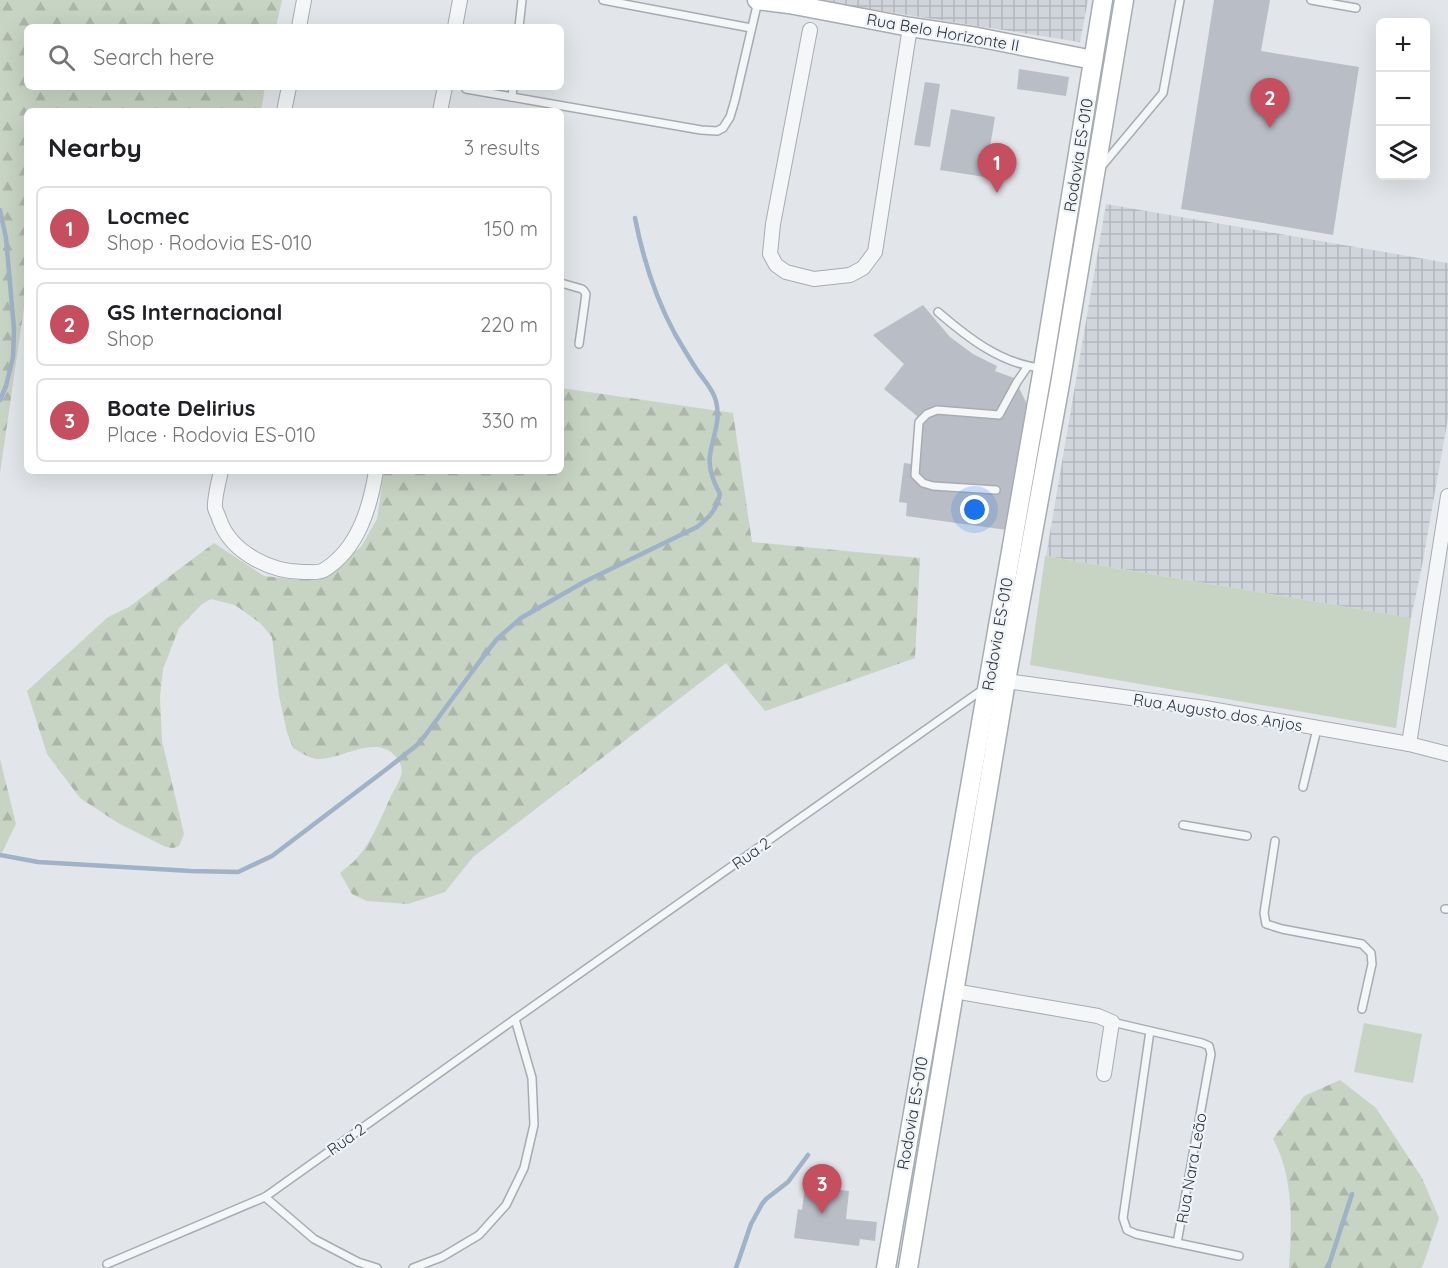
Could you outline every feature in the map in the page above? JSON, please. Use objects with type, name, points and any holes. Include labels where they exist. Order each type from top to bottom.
[{"type":"main road","name":"Rua Belo Horizonte II","points":[[757,0],[790,2],[910,27],[977,37],[1093,60]]},
{"type":"main road","name":"Rodovia ES-010","points":[[886,1268],[988,686],[1035,367],[1103,0]]},
{"type":"main road","name":"Rodovia ES-010","points":[[908,1268],[1006,681],[1060,384],[1124,0]]},
{"type":"street","points":[[300,24],[304,0]]},
{"type":"street","points":[[456,24],[460,0]]},
{"type":"street","points":[[810,30],[773,224],[770,254],[776,265],[786,272],[814,279],[850,274],[862,268],[875,252],[910,27]]},
{"type":"street","points":[[285,108],[288,90]]},
{"type":"street","points":[[441,108],[444,90]]},
{"type":"street","points":[[221,474],[215,508],[224,531],[245,553],[280,569],[301,572],[322,571],[342,555],[356,538],[371,500],[375,474]]},
{"type":"street","points":[[1409,744],[1448,495]]},
{"type":"street","name":"Rua Augusto dos Anjos","points":[[988,686],[1006,681],[1205,708],[1409,744],[1448,754]]},
{"type":"street","name":"Rua Nara Leão","points":[[954,991],[1098,1016],[1112,1022]]},
{"type":"street","points":[[1104,1074],[1112,1022]]},
{"type":"lane","points":[[519,24],[522,0]]},
{"type":"lane","points":[[603,0],[751,28]]},
{"type":"lane","points":[[472,90],[717,131],[723,128],[730,117],[757,0]]},
{"type":"lane","points":[[1095,174],[1163,93],[1180,0]]},
{"type":"lane","points":[[1311,0],[1356,8]]},
{"type":"lane","points":[[512,97],[513,90]]},
{"type":"lane","points":[[564,284],[582,289],[586,294],[579,344]]},
{"type":"lane","points":[[938,312],[985,348],[1008,359],[1035,367]]},
{"type":"lane","points":[[996,490],[933,486],[923,483],[915,475],[919,422],[927,414],[937,410],[999,415],[1017,382],[1035,367]]},
{"type":"lane","name":"Rua 2","points":[[106,1264],[265,1197],[988,686]]},
{"type":"lane","points":[[1303,787],[1317,729]]},
{"type":"lane","points":[[1183,825],[1247,836]]},
{"type":"lane","points":[[1275,841],[1264,913],[1266,924],[1362,944],[1371,953],[1372,964],[1362,1010]]},
{"type":"lane","points":[[412,1268],[442,1257],[479,1235],[506,1205],[524,1168],[534,1125],[532,1078],[515,1019]]},
{"type":"lane","name":"Rua Nara Leão","points":[[1112,1022],[1202,1042],[1209,1046],[1211,1054],[1178,1243],[1127,1230],[1123,1218],[1150,1031]]},
{"type":"lane","points":[[265,1197],[314,1239],[358,1263],[377,1268]]},
{"type":"lane","points":[[1178,1243],[1239,1256]]},
{"type":"shaded area","points":[[812,0],[1088,0],[1080,42]]},
{"type":"shaded area","points":[[1106,204],[1448,263],[1448,418],[1411,618],[1046,556]]},
{"type":"green space","points":[[0,0],[282,0],[277,24],[24,24],[24,90],[264,90],[262,108],[24,108],[24,308],[0,473]]},
{"type":"green space","points":[[564,388],[733,413],[752,542],[920,558],[915,658],[765,711],[726,663],[473,857],[445,892],[408,904],[367,901],[352,894],[340,873],[363,851],[372,835],[400,779],[402,771],[399,762],[388,750],[379,747],[358,749],[318,759],[308,757],[293,748],[279,696],[272,637],[260,623],[235,605],[211,599],[202,604],[179,628],[163,669],[160,697],[162,741],[184,834],[179,846],[166,847],[118,823],[80,798],[47,754],[27,691],[108,617],[129,607],[214,543],[264,576],[298,580],[324,575],[361,547],[377,519],[384,474],[564,474]]},
{"type":"green space","points":[[1045,556],[1411,618],[1396,728],[1030,665]]},
{"type":"green space","points":[[0,759],[16,824],[0,856]]},
{"type":"green space","points":[[1364,1023],[1422,1034],[1413,1083],[1354,1072]]},
{"type":"green space","points":[[1340,1080],[1376,1108],[1422,1178],[1439,1218],[1421,1268],[1289,1268],[1291,1219],[1288,1185],[1280,1153],[1273,1139],[1304,1096]]},
{"type":"building","points":[[1214,0],[1270,0],[1261,51],[1359,67],[1333,235],[1181,209]]},
{"type":"building","points":[[1019,69],[1069,77],[1066,96],[1017,89]]},
{"type":"building","points":[[925,82],[940,84],[930,147],[914,145]]},
{"type":"building","points":[[951,109],[995,117],[985,177],[940,170]]},
{"type":"building","points":[[923,305],[950,337],[973,354],[997,366],[995,371],[1014,378],[1028,406],[1007,530],[906,516],[907,503],[899,502],[904,463],[911,464],[917,416],[884,389],[904,364],[873,335]]},
{"type":"building","points":[[805,1186],[849,1191],[846,1219],[877,1222],[875,1241],[860,1239],[859,1246],[794,1238],[798,1209],[802,1210]]},
{"type":"waterway","points":[[0,210],[6,238],[14,329],[13,357],[0,400]]},
{"type":"waterway","points":[[0,855],[38,862],[238,872],[272,856],[417,745],[497,639],[521,618],[584,582],[697,527],[712,513],[720,494],[710,465],[717,422],[715,397],[675,334],[661,306],[646,263],[635,218]]},
{"type":"waterway","points":[[736,1268],[751,1224],[762,1204],[788,1182],[808,1155]]},
{"type":"waterway","points":[[1328,1268],[1352,1194]]},
{"type":"place","name":"GS Internacional","points":[[1270,128]]},
{"type":"place","name":"Locmec","points":[[997,193]]},
{"type":"place","name":"Boate Delirius","points":[[822,1214]]}]
